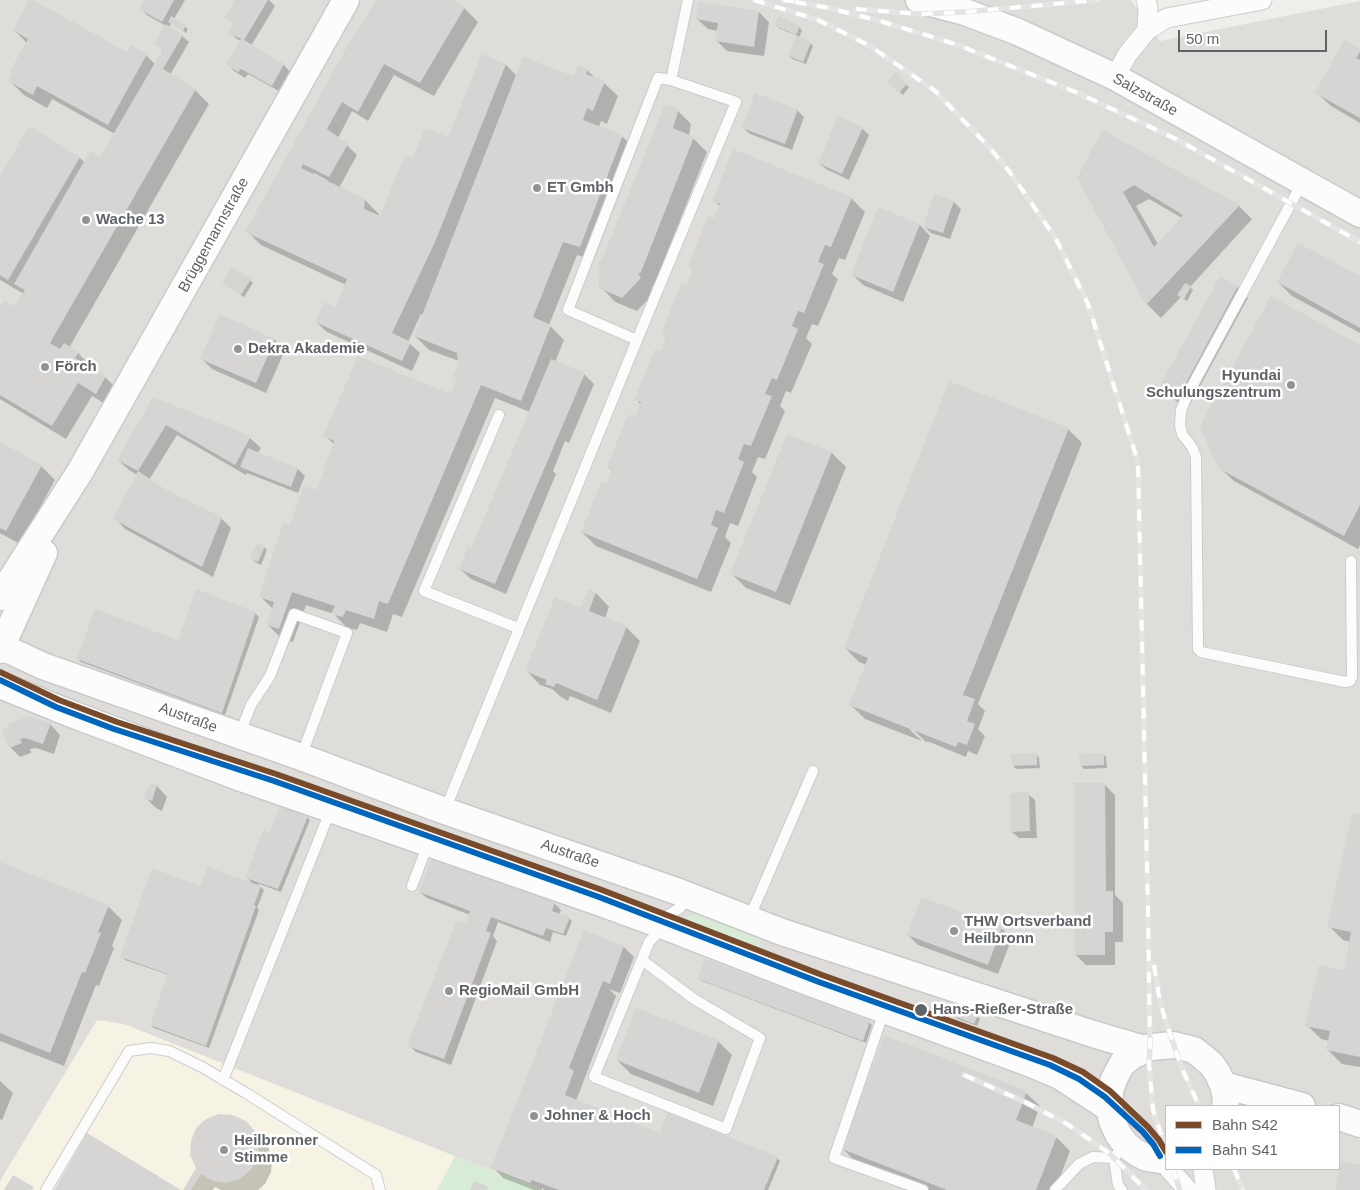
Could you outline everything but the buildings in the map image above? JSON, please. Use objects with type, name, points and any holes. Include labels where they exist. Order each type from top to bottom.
[{"type":"main road","name":"Brüggemannstraße","points":[[0,597],[81,470],[346,0]]},
{"type":"main road","name":"Salzstraße","points":[[918,0],[965,12],[1018,32],[1115,77],[1360,214]]},
{"type":"main road","name":"Brüggemannstraße","points":[[0,648],[81,470]]},
{"type":"main road","name":"Austraße","points":[[0,648],[43,666],[301,757],[445,811],[679,892],[782,932],[1066,1026],[1144,1049]]},
{"type":"main road","points":[[0,685],[167,751],[664,926],[805,981],[1029,1063],[1060,1076],[1109,1108]]},
{"type":"main road","name":"Austraße","points":[[1165,1164],[1137,1153],[1120,1151],[1118,1134],[1109,1108],[1110,1091],[1122,1064],[1144,1049],[1174,1044],[1194,1050],[1212,1065],[1218,1074],[1224,1096],[1259,1096],[1298,1105]]},
{"type":"main road","points":[[1340,1117],[1360,1124]]},
{"type":"main road","points":[[1340,1127],[1360,1129]]},
{"type":"street","points":[[1146,0],[1148,8],[1146,30]]},
{"type":"street","points":[[1115,77],[1127,55],[1146,30],[1167,18],[1262,0]]},
{"type":"street","points":[[1170,1170],[1188,1190]]},
{"type":"street","points":[[1203,1170],[1206,1190]]},
{"type":"lane","points":[[671,80],[688,0]]},
{"type":"lane","points":[[445,811],[518,628],[736,102],[671,80],[658,78],[568,310],[637,340]]},
{"type":"lane","points":[[1302,182],[1180,410],[1182,434],[1192,447],[1196,457],[1198,649],[1201,652],[1345,682],[1350,681],[1352,677],[1351,561]]},
{"type":"lane","points":[[499,415],[424,591],[518,628]]},
{"type":"lane","points":[[239,736],[251,705],[270,676],[294,614],[347,633],[301,757]]},
{"type":"lane","points":[[749,920],[814,771]]},
{"type":"lane","points":[[223,1080],[331,810]]},
{"type":"lane","points":[[412,886],[428,843]]},
{"type":"lane","points":[[642,960],[694,999],[760,1038],[726,1129],[594,1077],[649,942],[664,926],[669,915],[680,907],[679,892]]},
{"type":"lane","points":[[884,1010],[834,1158],[923,1190]]},
{"type":"lane","points":[[46,1190],[129,1051],[151,1048],[170,1051],[223,1080],[376,1175],[380,1190]]},
{"type":"lane","points":[[1055,1190],[1079,1164],[1093,1157],[1120,1151],[1118,1185],[1122,1190]]},
{"type":"shaded area","points":[[0,0],[1131,0],[1160,41],[1360,1],[1360,1190],[544,1190],[124,1024],[97,1020],[0,1181]]},
{"type":"shaded area","points":[[97,1020],[124,1024],[455,1156],[437,1190],[0,1190],[0,1181]]},
{"type":"green space","points":[[699,908],[762,938],[756,954],[680,919],[696,914]]},
{"type":"green space","points":[[455,1156],[544,1190],[437,1190]]},
{"type":"railway","points":[[754,0],[818,20],[870,46],[934,90],[989,147],[1009,171],[1055,237],[1088,304],[1138,462],[1148,911],[1149,1064],[1153,1110],[1165,1146]]},
{"type":"railway","points":[[783,0],[801,2]]},
{"type":"railway","points":[[856,9],[919,14],[965,12],[1098,0]]},
{"type":"railway","points":[[795,2],[829,8],[880,21],[958,45],[1078,93],[1178,140],[1360,242]]},
{"type":"railway","points":[[1154,965],[1160,1002],[1166,1022],[1181,1066],[1199,1105]]},
{"type":"railway","points":[[964,1075],[1025,1102],[1067,1124],[1109,1153],[1146,1190]]},
{"type":"railway","points":[[1173,1170],[1180,1190]]},
{"type":"railway","points":[[1234,1170],[1243,1190]]},
{"type":"rail line","name":"S42","points":[[0,672],[59,700],[117,722],[276,774],[602,890],[822,975],[1053,1058],[1083,1072],[1110,1091],[1148,1127],[1165,1150]]},
{"type":"rail line","name":"S41","points":[[0,680],[56,707],[114,729],[274,781],[599,897],[819,982],[1050,1065],[1079,1079],[1105,1097],[1143,1132],[1160,1156]]},
{"type":"place","name":"ET Gmbh","points":[[537,188]]},
{"type":"place","name":"Wache 13","points":[[86,220]]},
{"type":"place","name":"Dekra Akademie","points":[[238,349]]},
{"type":"place","name":"Förch","points":[[45,367]]},
{"type":"place","name":"Hyundai Schulungszentrum","points":[[1291,385]]},
{"type":"place","name":"THW Ortsverband Heilbronn","points":[[954,931]]},
{"type":"place","name":"RegioMail GmbH","points":[[449,991]]},
{"type":"place","name":"Hans-Rießer-Straße","points":[[921,1010]]},
{"type":"place","name":"Johner & Hoch","points":[[534,1116]]},
{"type":"place","name":"Heilbronner Stimme","points":[[224,1150]]}]
